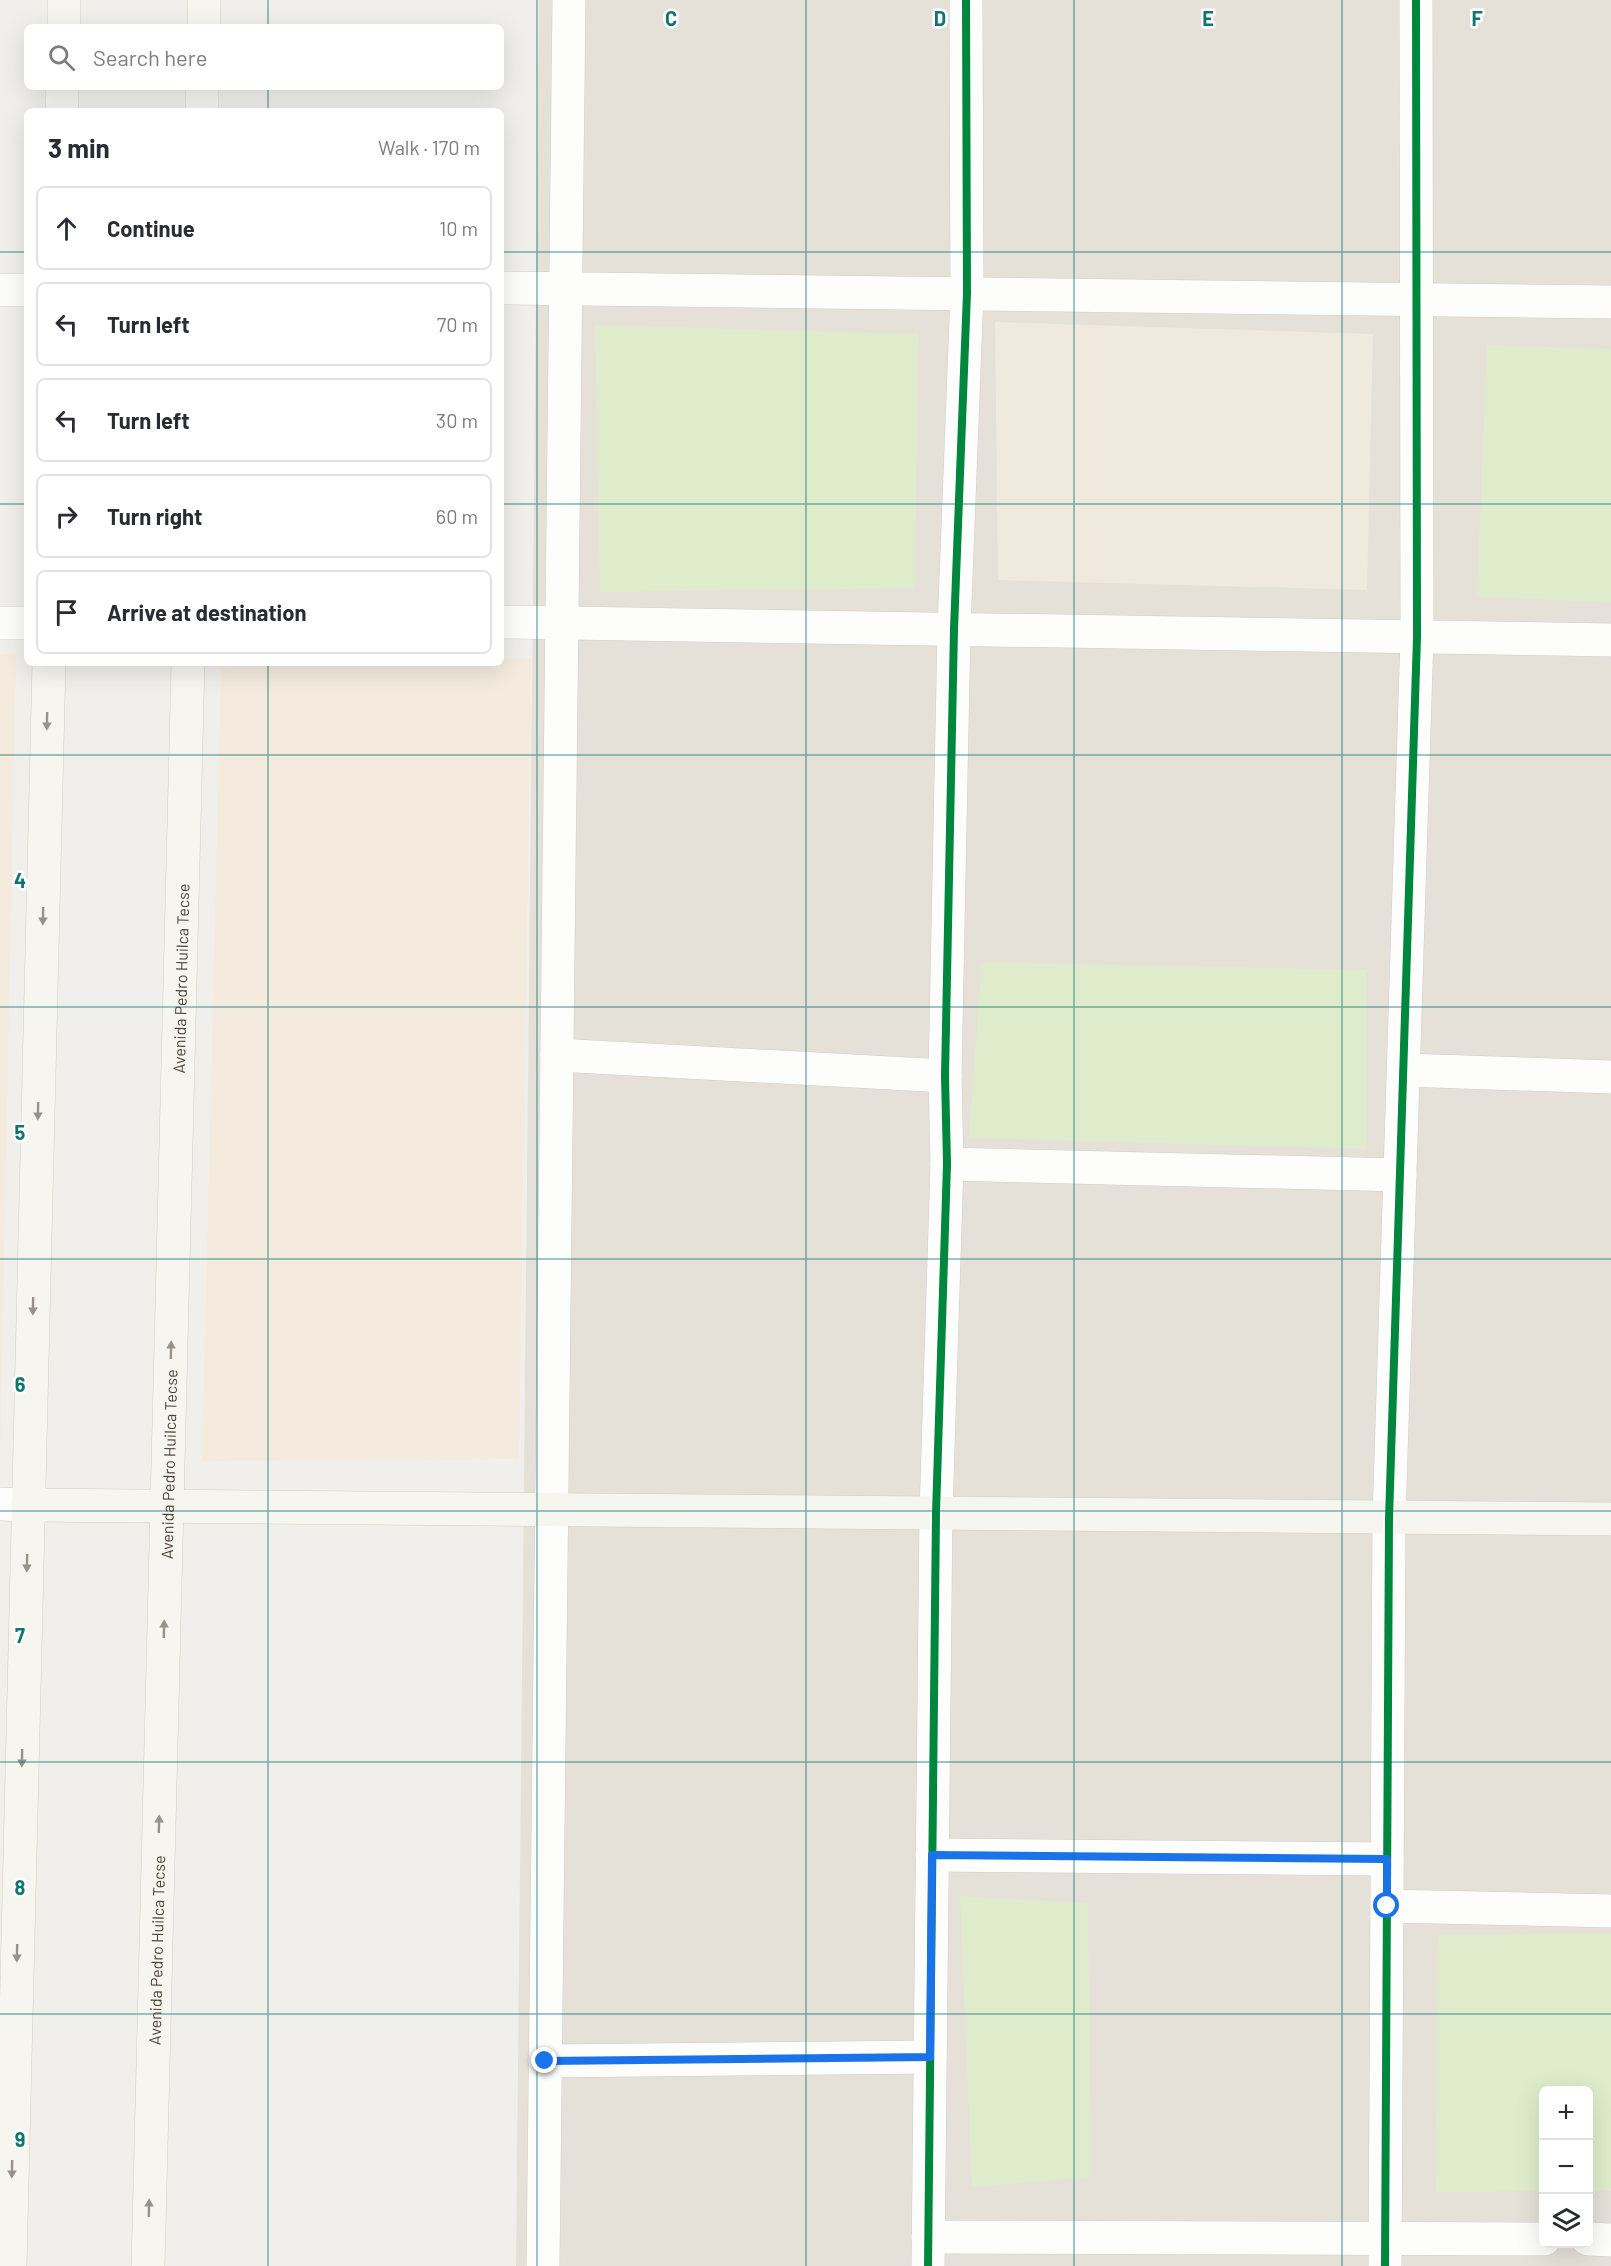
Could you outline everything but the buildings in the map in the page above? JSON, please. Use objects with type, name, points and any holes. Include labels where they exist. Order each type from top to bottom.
[{"type":"main road","points":[[64,0],[64,24]]},
{"type":"main road","points":[[204,0],[204,24]]},
{"type":"main road","points":[[62,90],[62,108]]},
{"type":"main road","points":[[202,90],[202,108]]},
{"type":"main road","points":[[9,2266],[14,1505],[49,666]]},
{"type":"main road","name":"Avenida Pedro Huilca Tecse","points":[[148,2266],[188,666]]},
{"type":"main road","points":[[14,1505],[552,1508],[1389,1519],[1611,1519]]},
{"type":"street","points":[[543,2266],[569,0]]},
{"type":"street","points":[[966,0],[967,293],[954,629],[945,1076],[947,1164],[936,1513],[928,2252],[1385,2251],[1539,2239]]},
{"type":"street","points":[[1385,2251],[1389,1519],[1417,637],[1416,0]]},
{"type":"street","points":[[504,288],[1611,302]]},
{"type":"street","points":[[0,290],[24,290]]},
{"type":"street","points":[[504,622],[1611,640]]},
{"type":"street","points":[[0,623],[24,623]]},
{"type":"street","points":[[557,1055],[945,1076]]},
{"type":"street","points":[[1404,1070],[1611,1077]]},
{"type":"street","points":[[947,1164],[1400,1174]]},
{"type":"street","points":[[932,1855],[1387,1859]]},
{"type":"street","points":[[1387,1906],[1611,1911]]},
{"type":"street","points":[[545,2061],[930,2057]]},
{"type":"street","points":[[1593,2239],[1611,2240]]},
{"type":"shaded area","points":[[539,0],[1611,0],[1611,2266],[516,2266]]},
{"type":"shaded area","points":[[995,322],[1373,334],[1367,590],[998,580]]},
{"type":"shaded area","points":[[16,653],[0,1461],[0,654]]},
{"type":"shaded area","points":[[531,658],[519,1459],[202,1461],[221,667],[504,666],[504,659]]},
{"type":"green space","points":[[595,325],[918,334],[915,588],[600,592]]},
{"type":"green space","points":[[1487,345],[1611,349],[1611,602],[1477,597]]},
{"type":"green space","points":[[982,962],[1366,970],[1367,1149],[969,1138]]},
{"type":"green space","points":[[960,1896],[1088,1903],[1091,2177],[972,2187]]},
{"type":"green space","points":[[1611,1934],[1611,2191],[1593,2191],[1593,2086],[1539,2086],[1539,2191],[1436,2192],[1438,1935]]},
{"type":"cycle path","points":[[928,2266],[936,1513],[947,1164],[945,1076],[954,629],[967,293],[966,0]]},
{"type":"cycle path","points":[[1385,2266],[1389,1519],[1417,637],[1416,0]]},
{"type":"route","points":[[545,2061],[930,2057],[932,1855],[1387,1859],[1387,1906]]}]
